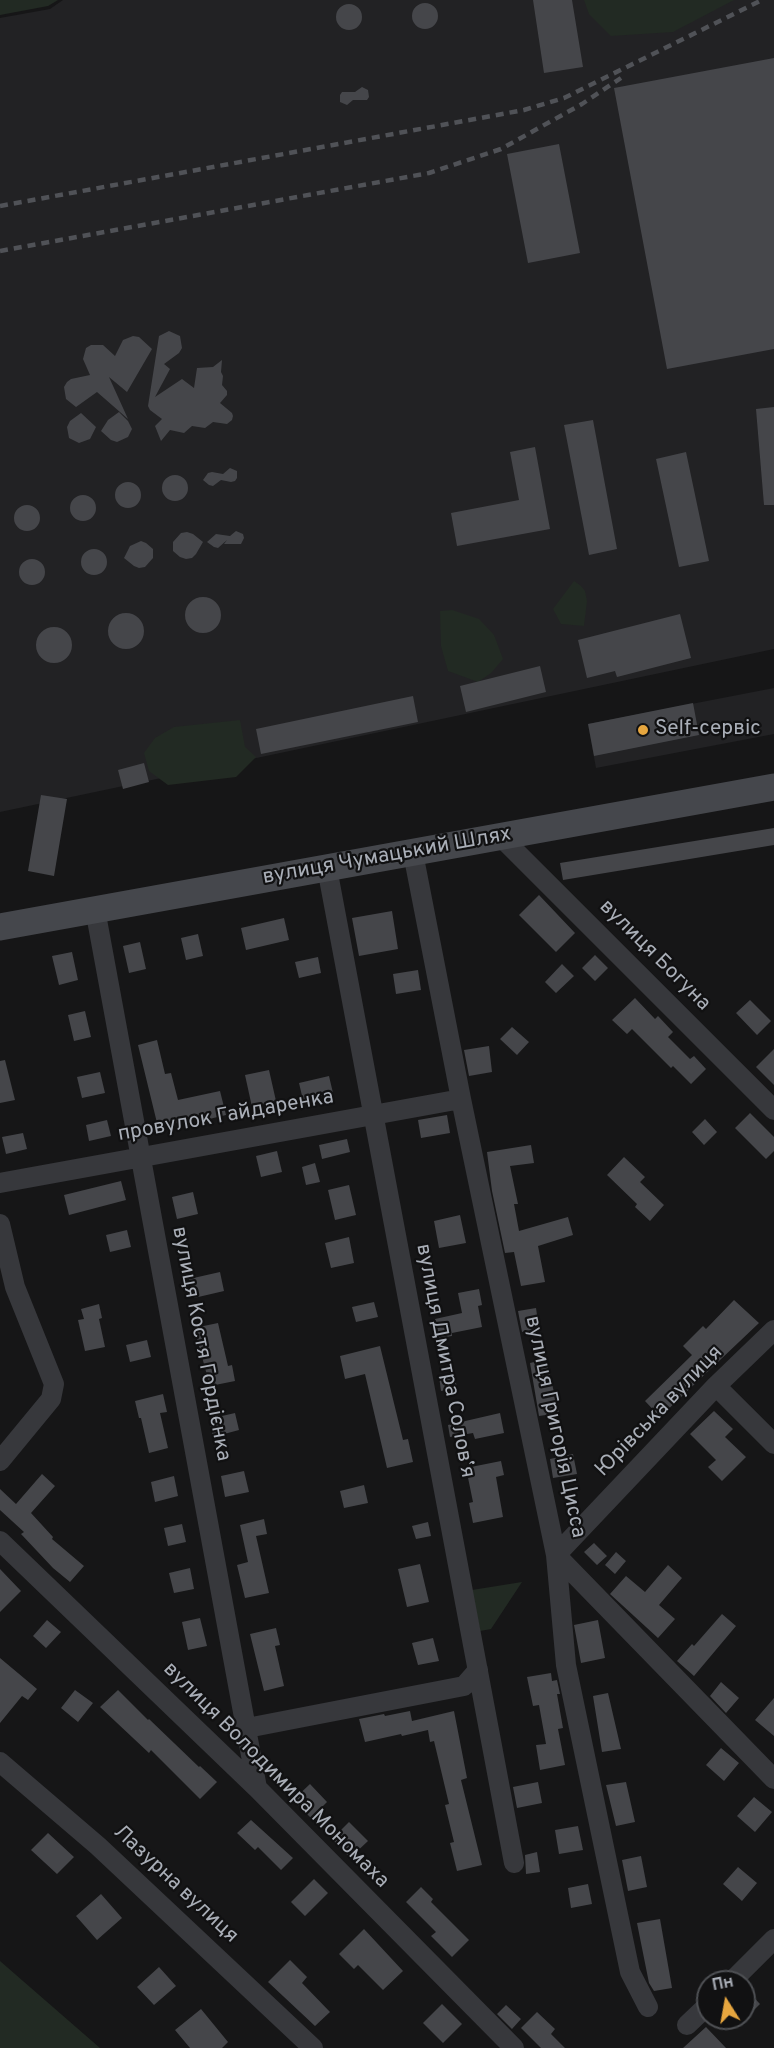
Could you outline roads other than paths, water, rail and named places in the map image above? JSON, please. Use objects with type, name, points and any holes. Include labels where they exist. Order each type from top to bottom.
[{"type":"main road","name":"вулиця Чумацький Шлях","points":[[0,927],[774,787]]},
{"type":"street","name":"вулиця Богуна","points":[[501,837],[774,1110]]},
{"type":"street","name":"вулиця Григорія Цисса","points":[[413,853],[461,1099],[556,1555],[566,1665],[630,1972],[648,2007]]},
{"type":"street","name":"вулиця Дмитра Соловʼя","points":[[327,868],[514,1863]]},
{"type":"street","name":"вулиця Костя Гордієнка","points":[[95,909],[257,1788]]},
{"type":"street","name":"провулок Гайдаренка","points":[[0,1183],[461,1099]]},
{"type":"street","points":[[0,1224],[15,1287],[54,1384],[51,1399],[0,1461]]},
{"type":"street","name":"Юрівська вулиця","points":[[556,1555],[717,1386],[774,1330]]},
{"type":"street","points":[[717,1386],[774,1444]]},
{"type":"street","name":"вулиця Володимира Мономаха","points":[[0,1541],[257,1788],[514,2048]]},
{"type":"street","points":[[556,1555],[774,1779]]},
{"type":"street","points":[[247,1728],[464,1686],[478,1670]]},
{"type":"street","name":"Лазурна вулиця","points":[[0,1762],[98,1846],[313,2048]]},
{"type":"street","points":[[743,1970],[774,1940]]},
{"type":"street","points":[[687,2025],[696,2016]]},
{"type":"railway","points":[[0,206],[524,110],[564,98],[762,0]]},
{"type":"railway","points":[[0,251],[429,173],[501,149],[582,104],[621,78]]},
{"type":"place","name":"Self-сервіс","points":[[643,730]]}]
